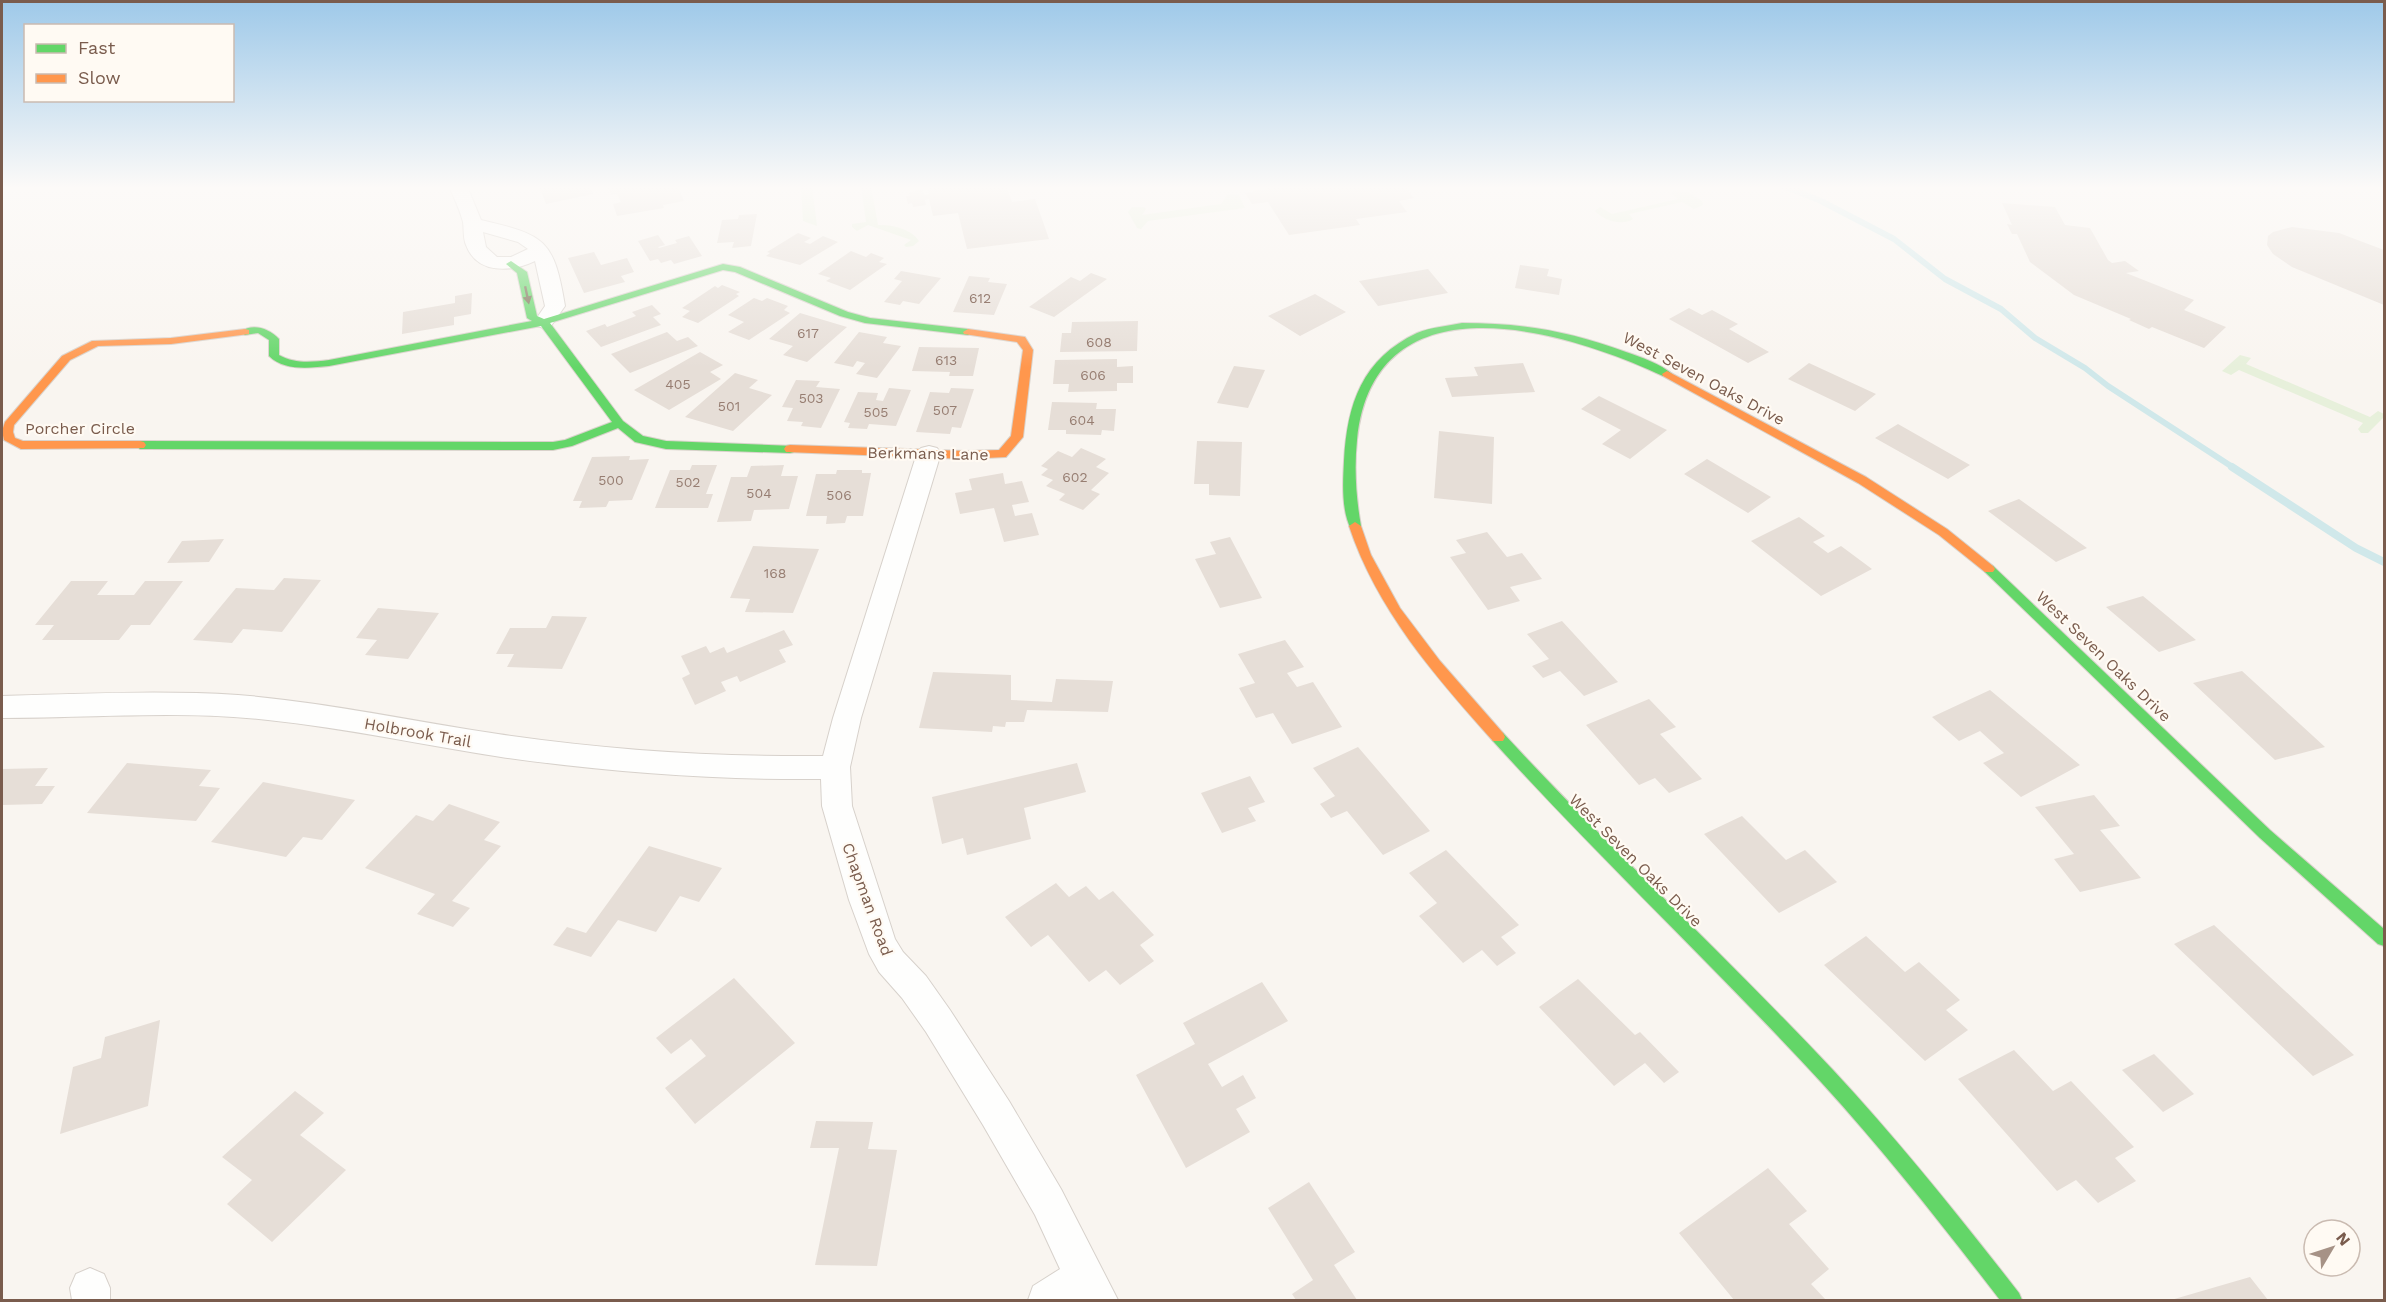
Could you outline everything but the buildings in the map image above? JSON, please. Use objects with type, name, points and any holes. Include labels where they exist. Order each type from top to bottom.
[{"type":"street","points":[[475,247],[486,260],[501,264],[521,262],[540,250]]},
{"type":"street","points":[[537,247],[549,266],[555,306],[544,322]]},
{"type":"street","name":"Berkmans Lane","points":[[511,264],[522,272],[532,318],[544,322],[619,423],[639,439],[666,445],[1002,454],[1017,437],[1028,350],[1021,339],[869,321],[844,314],[738,269],[723,267],[544,322]]},
{"type":"street","name":"Porcher Circle","points":[[544,322],[387,353],[298,366],[283,363],[274,356],[274,339],[260,330],[171,341],[110,341],[96,344],[66,358],[9,424],[5,432],[12,443],[21,445],[553,446],[568,443],[619,423]]},
{"type":"street","name":"West Seven Oaks Drive","points":[[2012,1300],[1961,1233],[1877,1132],[1799,1047],[1564,811],[1493,734],[1393,606],[1366,561],[1356,534],[1349,501],[1349,461],[1356,402],[1361,387],[1375,368],[1395,351],[1416,338],[1434,332],[1494,324],[1567,333],[1639,359],[1862,481],[1933,524],[1981,561],[2265,834],[2385,939]]},
{"type":"street","name":"Chapman Road","points":[[929,453],[847,718],[835,767],[837,807],[881,944],[891,962],[914,987],[938,1021],[996,1113],[1048,1202],[1091,1288]]},
{"type":"street","name":"Holbrook Trail","points":[[2,707],[116,704],[238,706],[325,716],[497,745],[598,759],[699,767],[835,767]]},
{"type":"street","points":[[1047,1300],[1091,1288]]},
{"type":"green space","points":[[2240,355],[2251,358],[2246,364],[2370,417],[2378,411],[2384,414],[2384,417],[2368,433],[2361,433],[2358,429],[2363,423],[2239,370],[2231,375],[2222,371]]},
{"type":"waterway","points":[[1904,247],[1945,279],[2001,309],[2035,338],[2085,368],[2108,386],[2234,468]]},
{"type":"waterway","points":[[2232,467],[2356,548],[2384,562]]},
{"type":"traffic: fast","points":[[511,264],[522,272],[532,318],[544,322],[619,423],[639,439],[666,445],[790,449]]},
{"type":"traffic: fast","points":[[245,332],[260,330],[274,339],[274,356],[280,360],[300,365],[329,363],[544,322],[723,267],[737,269],[844,314],[869,321],[968,332]]},
{"type":"traffic: fast","points":[[1355,526],[1350,465],[1358,400],[1364,387],[1389,355],[1422,335],[1462,326],[1506,326],[1551,332],[1634,358],[1667,374]]},
{"type":"traffic: fast","points":[[140,445],[553,446],[568,443],[619,423]]},
{"type":"traffic: fast","points":[[1989,569],[2265,834],[2384,939]]},
{"type":"traffic: fast","points":[[1498,737],[1579,824],[1827,1076],[1922,1186],[2012,1300]]},
{"type":"traffic: slow","points":[[140,445],[21,445],[10,440],[7,432],[9,424],[66,358],[96,343],[171,341],[245,332]]},
{"type":"traffic: slow","points":[[790,449],[966,455],[1002,454],[1017,437],[1028,350],[1021,339],[968,332]]},
{"type":"traffic: slow","points":[[1667,374],[1862,480],[1943,532],[1989,569]]},
{"type":"traffic: slow","points":[[1355,526],[1378,583],[1395,611],[1435,665],[1498,737]]}]
